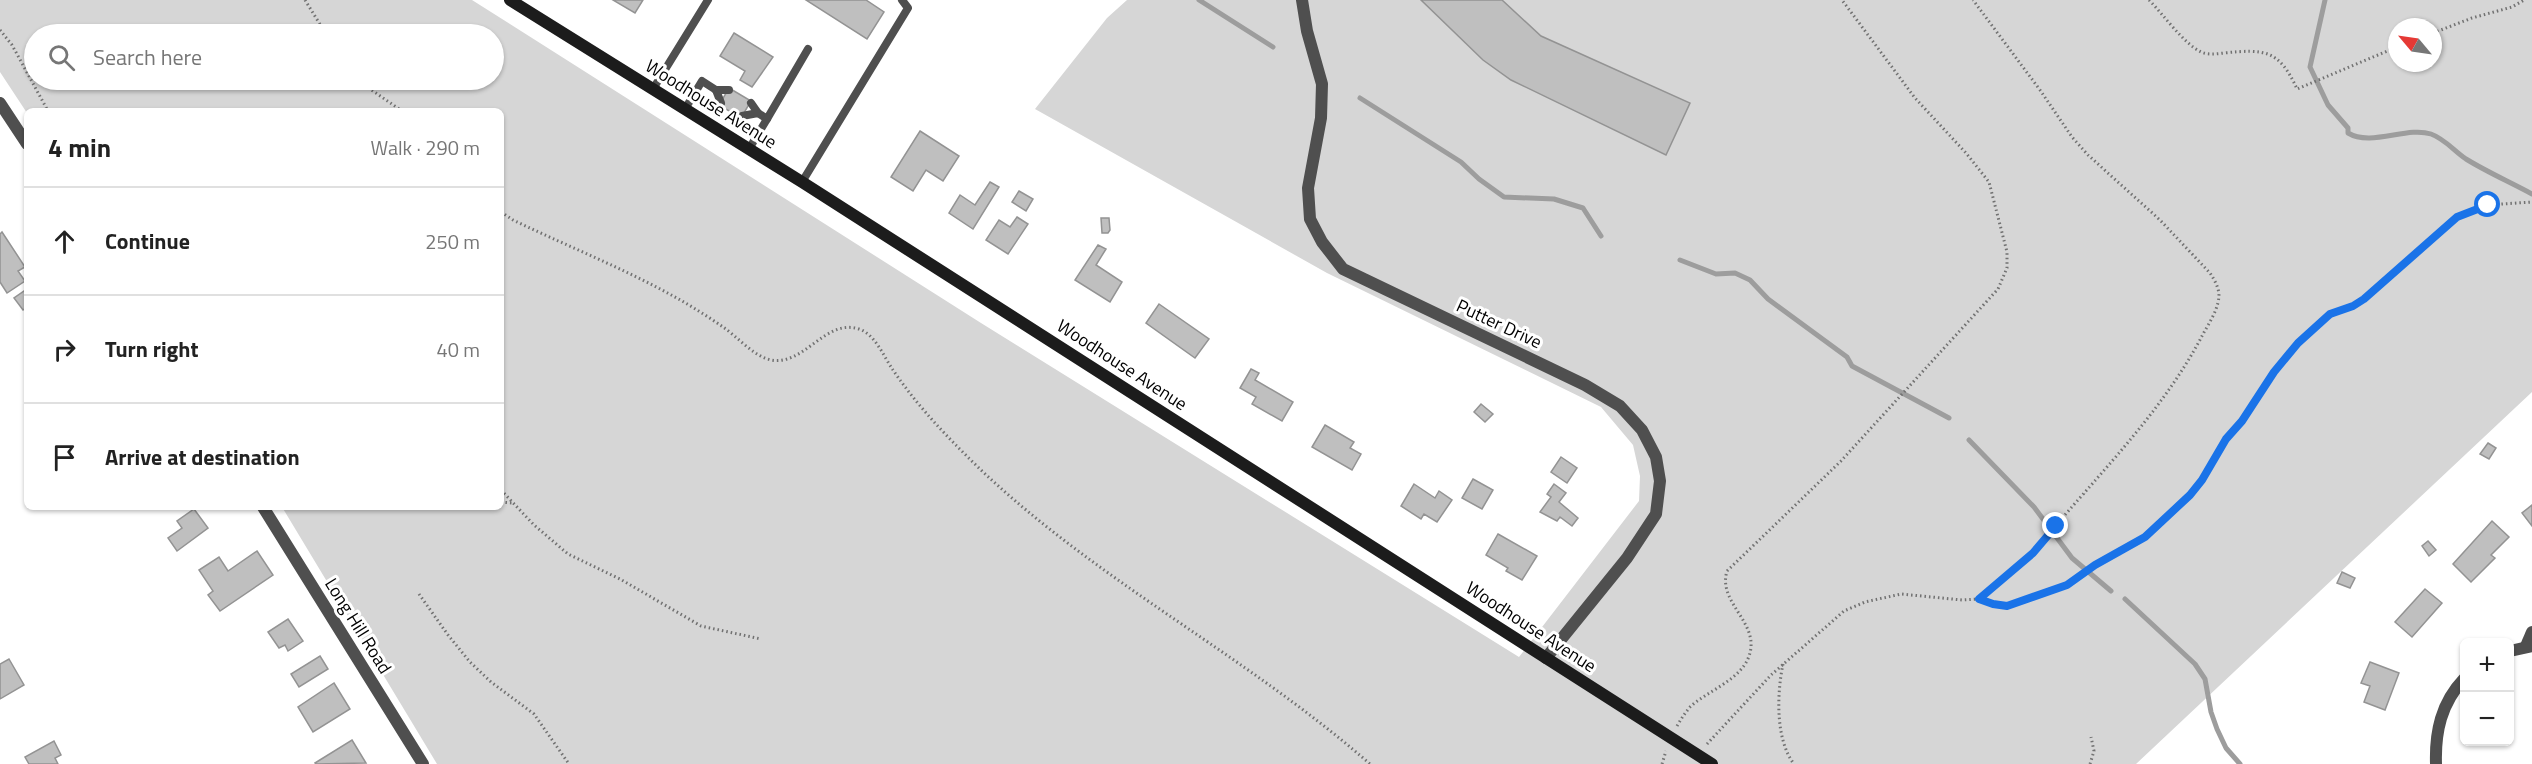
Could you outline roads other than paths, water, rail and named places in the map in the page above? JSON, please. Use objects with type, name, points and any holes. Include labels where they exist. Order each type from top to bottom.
[{"type":"main road","name":"Woodhouse Avenue","points":[[510,0],[802,182],[1712,764]]},
{"type":"street","name":"Putter Drive","points":[[1302,0],[1307,31],[1322,84],[1321,118],[1308,188],[1310,219],[1322,242],[1343,268],[1585,385],[1620,406],[1642,430],[1656,457],[1660,481],[1656,514],[1627,558],[1546,658]]},
{"type":"street","points":[[0,103],[24,139]]},
{"type":"street","name":"Long Hill Road","points":[[265,510],[423,764]]},
{"type":"street","points":[[2514,650],[2529,646],[2532,632]]},
{"type":"street","points":[[2436,764],[2435,740],[2442,712],[2460,684]]},
{"type":"lane","points":[[653,89],[708,0]]},
{"type":"lane","points":[[802,182],[908,9],[902,0]]},
{"type":"lane","points":[[749,149],[808,49]]},
{"type":"lane","points":[[686,109],[702,81],[716,90],[729,90]]},
{"type":"lane","points":[[716,90],[721,103]]},
{"type":"lane","points":[[751,103],[758,113],[767,119]]},
{"type":"lane","points":[[742,116],[758,113]]},
{"type":"waterway","points":[[1199,0],[1273,47]]},
{"type":"waterway","points":[[2325,0],[2310,67],[2328,105],[2348,128],[2348,133],[2367,138],[2411,132],[2431,134],[2474,164],[2532,194]]},
{"type":"waterway","points":[[1360,98],[1461,162],[1479,179],[1504,197],[1554,199],[1583,208],[1601,236]]},
{"type":"waterway","points":[[1680,260],[1716,274],[1735,273],[1750,280],[1768,299],[1847,357],[1852,366],[1949,418]]},
{"type":"waterway","points":[[1969,440],[2034,507],[2072,558],[2111,591]]},
{"type":"waterway","points":[[2125,599],[2195,664],[2205,679],[2211,712],[2217,729],[2226,748],[2240,764]]}]
